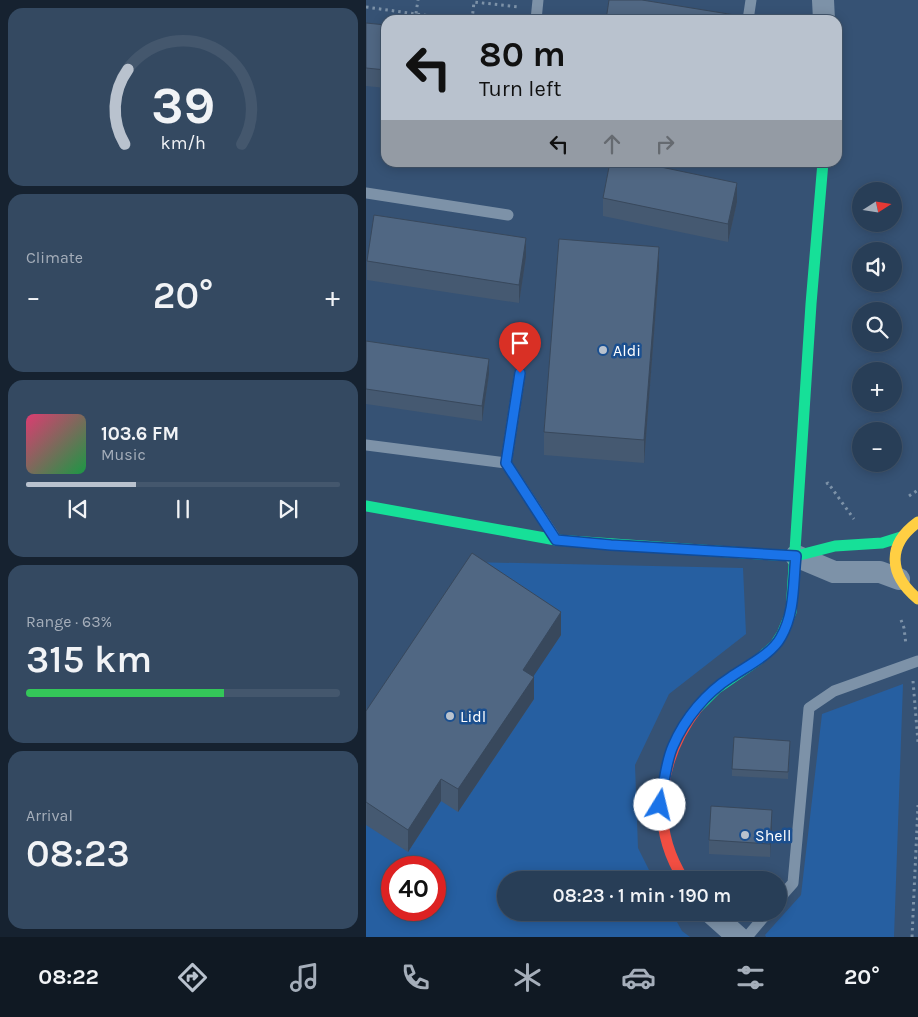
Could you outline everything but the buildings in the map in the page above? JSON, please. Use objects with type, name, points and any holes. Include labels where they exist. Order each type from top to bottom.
[{"type":"street","points":[[823,0],[824,15]]},
{"type":"street","points":[[679,871],[666,839],[660,805],[673,747],[686,720],[708,696],[728,678],[762,658],[781,638],[791,612],[796,556],[798,490],[810,304],[823,167]]},
{"type":"street","points":[[366,506],[556,540],[796,556],[835,546],[882,543],[901,537]]},
{"type":"street","points":[[918,522],[910,526],[901,537],[894,556],[899,580],[909,594],[918,599]]},
{"type":"street","points":[[796,556],[834,572],[880,572],[899,580]]},
{"type":"street","points":[[720,921],[738,937]]},
{"type":"lane","points":[[536,15],[538,0]]},
{"type":"lane","points":[[749,15],[751,0]]},
{"type":"lane","points":[[366,193],[508,215]]},
{"type":"lane","points":[[520,373],[506,463],[556,540]]},
{"type":"lane","points":[[366,445],[506,463]]},
{"type":"lane","points":[[787,889],[793,882],[809,708],[834,691],[913,663]]},
{"type":"lane","points":[[747,937],[760,921]]},
{"type":"path","points":[[416,14],[418,0]]},
{"type":"path","points":[[473,15],[474,2],[522,7]]},
{"type":"path","points":[[366,7],[423,15]]},
{"type":"path","points":[[798,490],[818,491],[828,483],[862,530],[859,530],[858,545]]},
{"type":"path","points":[[904,501],[918,490]]},
{"type":"path","points":[[901,619],[913,663],[918,742]]},
{"type":"path","points":[[912,937],[918,805]]},
{"type":"shaded area","points":[[469,562],[743,568],[746,634],[669,694],[635,765],[638,848],[650,871],[497,871],[497,921],[676,921],[682,931],[690,937],[366,937],[366,755]]},
{"type":"shaded area","points":[[903,684],[894,937],[766,937],[765,935],[778,921],[787,921],[787,911],[801,895],[822,714]]},
{"type":"traffic: fast","points":[[698,707],[716,689],[758,660],[775,645],[791,612],[811,304],[823,167]]},
{"type":"traffic: fast","points":[[366,506],[556,540],[759,554],[796,556],[835,546],[882,543],[901,537]]},
{"type":"traffic: slow","points":[[918,522],[900,540],[895,560],[901,580],[918,599]]},
{"type":"traffic: jam","points":[[679,871],[666,837],[662,814],[663,792],[667,769],[674,748],[698,707]]},
{"type":"place","name":"Aldi","points":[[603,350]]},
{"type":"place","name":"Lidl","points":[[450,716]]},
{"type":"place","name":"Shell","points":[[745,835]]},
{"type":"route","points":[[520,373],[506,463],[544,518],[556,540],[796,556],[791,612],[781,638],[762,658],[728,678],[686,720],[673,747],[660,805]]}]
